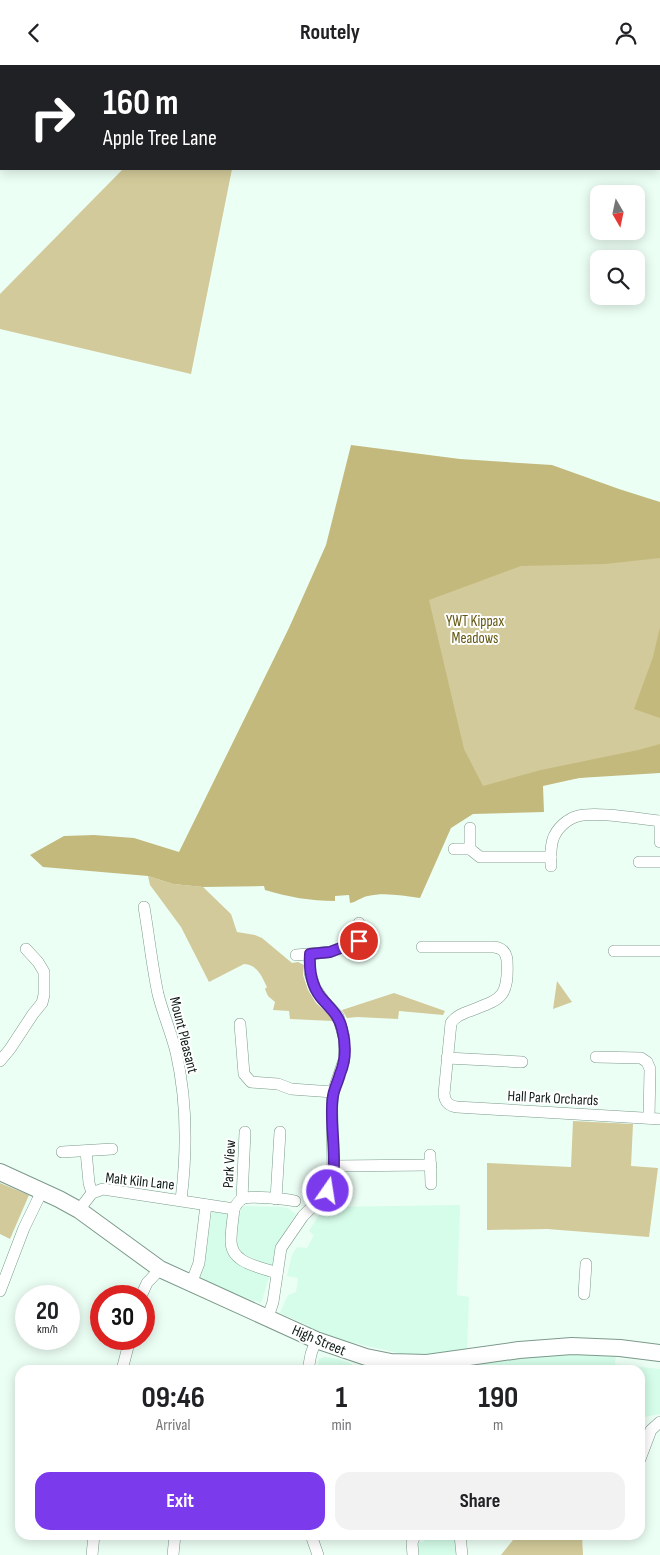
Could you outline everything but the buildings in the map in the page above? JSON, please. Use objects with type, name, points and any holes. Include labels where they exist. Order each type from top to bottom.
[{"type":"main road","name":"High Street","points":[[0,1171],[80,1210],[160,1269],[316,1340],[366,1357],[400,1365]]},
{"type":"main road","name":"High Street","points":[[418,1365],[427,1363],[451,1365],[519,1349],[572,1346],[620,1348],[660,1353]]},
{"type":"street","points":[[454,849],[470,849],[480,857],[551,862],[552,846],[563,824],[578,816],[586,815],[660,821],[660,842]]},
{"type":"street","points":[[470,828],[470,849]]},
{"type":"street","points":[[640,862],[660,862]]},
{"type":"street","name":"Mount Pleasant","points":[[144,907],[158,993],[176,1053],[180,1075],[184,1124],[181,1200]]},
{"type":"street","points":[[296,955],[330,952],[359,941],[359,923]]},
{"type":"street","points":[[422,947],[494,947],[502,950],[506,957],[506,986],[502,995],[454,1019],[450,1028],[447,1058],[522,1062]]},
{"type":"street","points":[[0,1061],[42,1003],[44,995],[44,972],[26,949]]},
{"type":"street","points":[[614,951],[660,951]]},
{"type":"street","points":[[268,1317],[273,1302],[281,1248],[303,1216],[328,1191],[334,1178],[332,1105],[333,1092],[344,1060],[344,1037],[338,1016],[315,988],[310,973],[310,954]]},
{"type":"street","points":[[240,1024],[244,1074],[251,1082],[278,1084],[291,1089],[333,1092]]},
{"type":"street","points":[[596,1057],[641,1059],[647,1062],[650,1069],[654,1118]]},
{"type":"street","name":"Hall Park Orchards","points":[[447,1058],[444,1094],[446,1102],[453,1106],[654,1118]]},
{"type":"street","name":"Park View","points":[[242,1199],[246,1132]]},
{"type":"street","points":[[276,1199],[280,1132]]},
{"type":"street","points":[[62,1152],[112,1149]]},
{"type":"street","points":[[86,1151],[89,1183],[92,1193]]},
{"type":"street","points":[[334,1166],[430,1160],[432,1185]]},
{"type":"street","name":"Malt Kiln Lane","points":[[80,1210],[92,1193],[104,1189],[234,1209]]},
{"type":"street","points":[[0,1291],[24,1228],[42,1191]]},
{"type":"street","points":[[277,1273],[237,1257],[231,1243],[234,1209],[242,1199],[250,1197],[295,1201]]},
{"type":"street","points":[[191,1284],[199,1263],[206,1205]]},
{"type":"street","points":[[584,1294],[586,1264]]},
{"type":"street","points":[[147,1285],[160,1269]]},
{"type":"street","points":[[309,1365],[316,1340]]},
{"type":"street","points":[[123,1365],[127,1350]]},
{"type":"street","points":[[645,1445],[651,1429],[660,1422]]},
{"type":"street","points":[[92,1555],[94,1540]]},
{"type":"street","points":[[173,1555],[174,1540]]},
{"type":"street","points":[[313,1540],[318,1555]]},
{"type":"street","points":[[413,1540],[413,1555]]},
{"type":"street","points":[[460,1540],[462,1555]]},
{"type":"shaded area","name":"YWT Kippax Meadows","points":[[351,445],[460,459],[552,465],[660,502],[660,558],[605,564],[521,566],[429,600],[464,749],[483,786],[541,770],[660,744],[660,773],[579,778],[543,786],[544,812],[473,814],[451,828],[420,898],[381,894],[350,903],[349,895],[335,896],[335,901],[317,900],[265,890],[264,886],[203,887],[173,884],[148,876],[43,867],[30,855],[64,836],[94,835],[134,838],[179,852],[289,628],[326,545]]},
{"type":"shaded area","points":[[660,627],[660,718],[634,709],[653,657]]},
{"type":"shaded area","points":[[460,1205],[457,1295],[469,1297],[467,1350],[421,1355],[402,1354],[329,1337],[309,1330],[309,1326],[280,1313],[288,1295],[296,1292],[298,1278],[287,1276],[292,1255],[297,1247],[307,1248],[314,1235],[309,1231],[319,1215],[328,1215],[329,1207]]},
{"type":"shaded area","points":[[244,1206],[283,1207],[296,1214],[282,1236],[261,1303],[198,1280],[205,1260],[212,1211],[240,1214],[241,1208]]},
{"type":"shaded area","points":[[582,1354],[616,1356],[615,1364],[624,1365],[467,1365],[531,1356]]},
{"type":"shaded area","points":[[324,1357],[339,1359],[352,1364],[318,1365],[319,1359]]},
{"type":"shaded area","points":[[645,1367],[660,1369],[660,1414],[645,1417]]},
{"type":"shaded area","points":[[424,1540],[455,1540],[457,1555],[419,1555],[418,1542],[424,1542]]},
{"type":"green space","points":[[122,170],[232,170],[191,374],[0,329],[0,294]]},
{"type":"green space","name":"YWT Kippax Meadows","points":[[660,504],[660,770],[612,773],[541,784],[473,812],[266,884],[181,856],[328,546]]},
{"type":"green space","points":[[148,876],[173,884],[203,887],[231,914],[237,932],[262,938],[292,963],[298,962],[304,965],[303,975],[308,990],[316,1003],[333,1021],[290,1019],[289,1011],[273,1010],[275,1002],[268,996],[265,989],[267,987],[263,979],[256,969],[249,965],[244,964],[209,982],[181,927],[150,885]]},
{"type":"green space","points":[[557,981],[572,1002],[553,1009]]},
{"type":"green space","points":[[394,993],[445,1011],[443,1015],[399,1011],[398,1019],[347,1018],[342,1010]]},
{"type":"green space","points":[[573,1121],[633,1124],[631,1166],[658,1168],[649,1237],[547,1229],[487,1230],[487,1163],[571,1167]]},
{"type":"green space","points":[[0,1183],[29,1195],[10,1239],[0,1234]]},
{"type":"green space","points":[[513,1540],[582,1540],[583,1555],[501,1555]]},
{"type":"route","points":[[328,1191],[334,1178],[332,1097],[344,1060],[345,1045],[343,1029],[338,1016],[319,995],[312,981],[310,954],[330,952],[359,941]]}]
